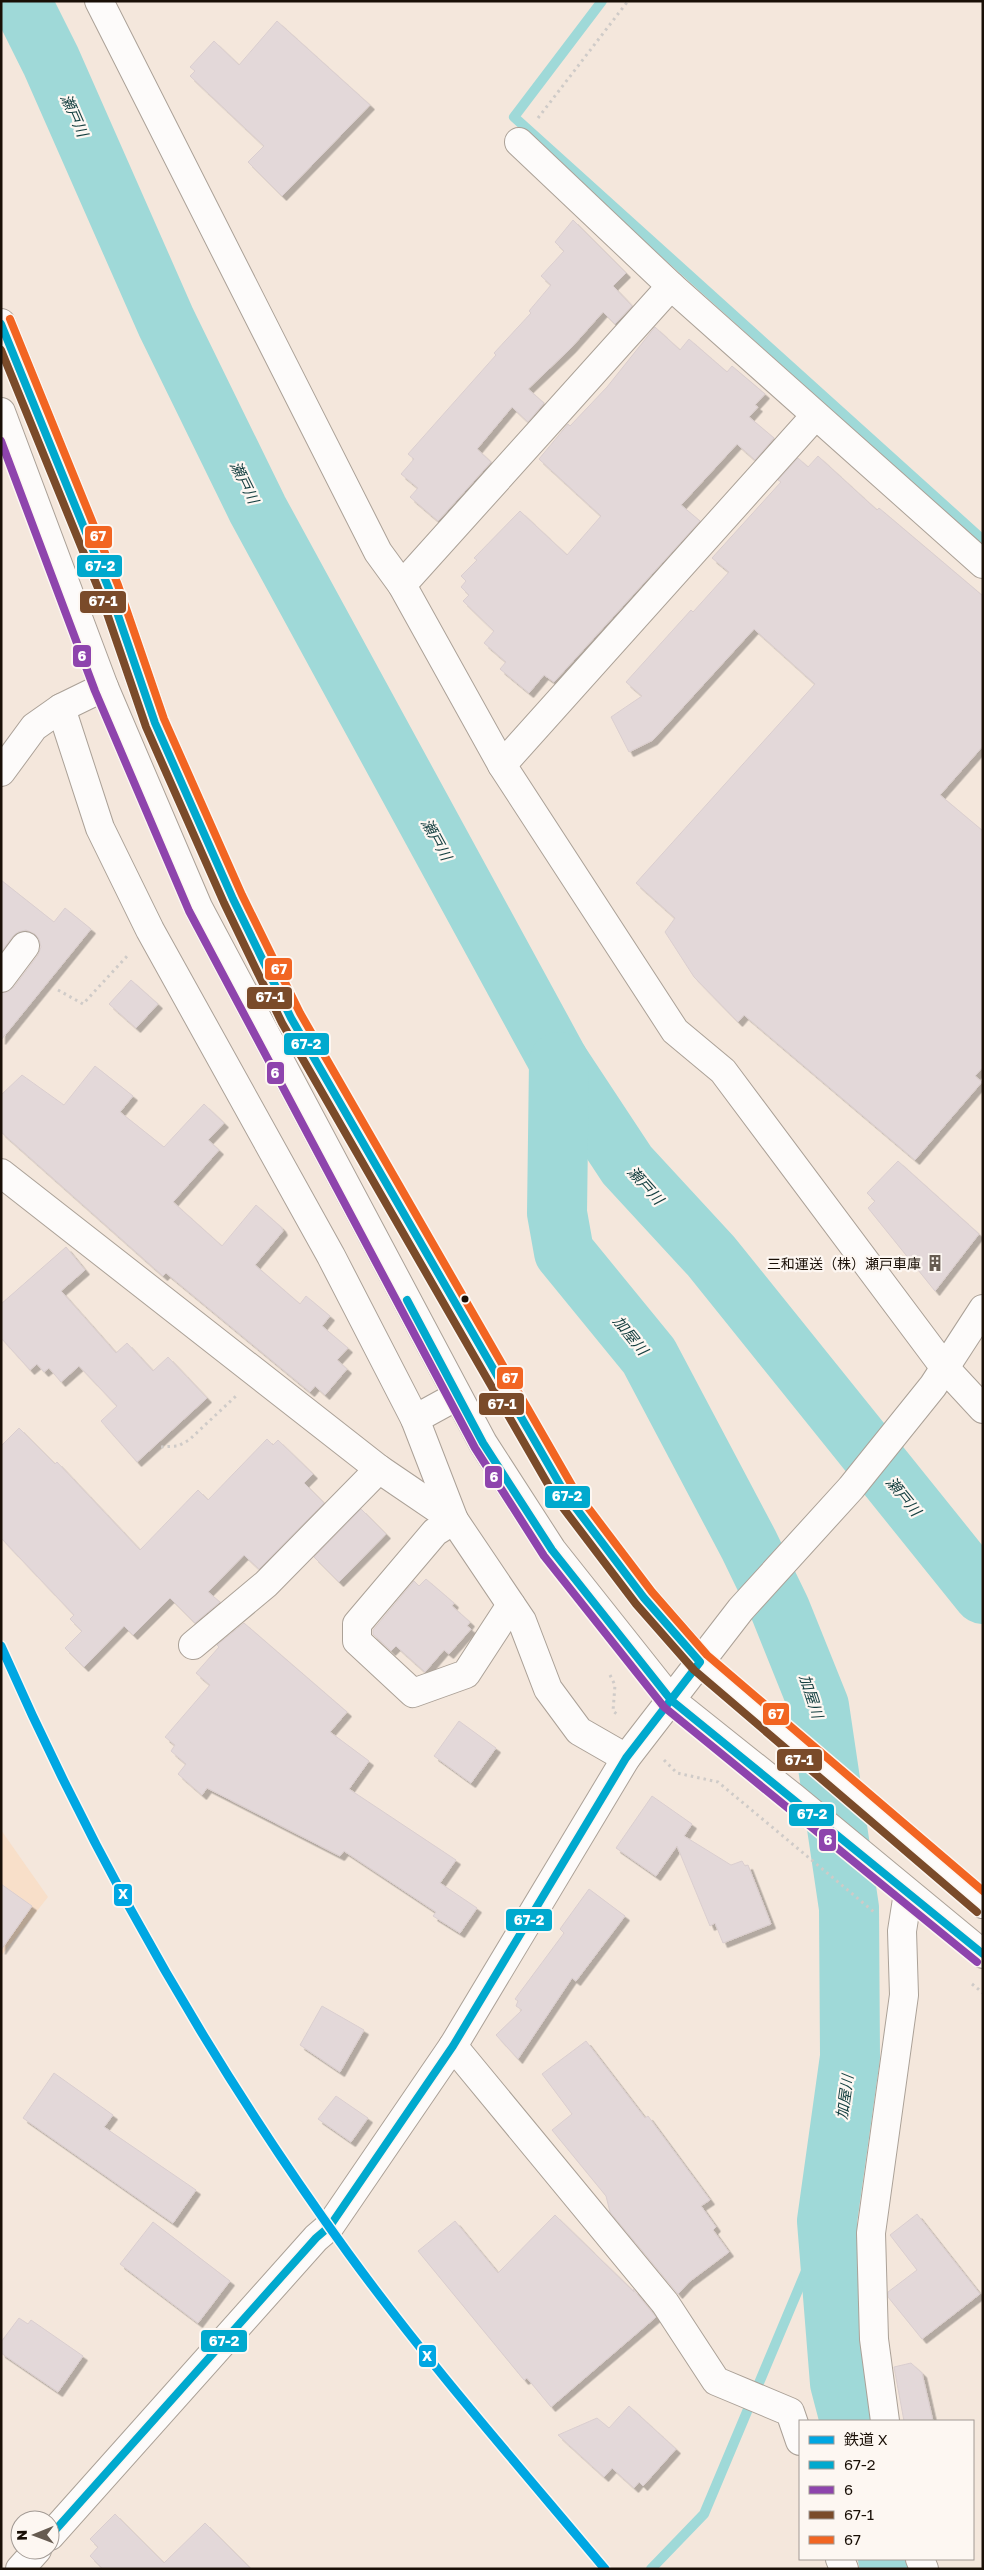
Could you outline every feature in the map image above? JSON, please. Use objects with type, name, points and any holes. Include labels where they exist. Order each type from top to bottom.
[{"type":"main road","points":[[99,1],[378,552],[402,585],[502,765],[675,1032],[722,1071],[939,1378],[983,1409]]},
{"type":"main road","points":[[526,133],[671,286],[983,564]]},
{"type":"main road","points":[[402,585],[671,286]]},
{"type":"main road","points":[[1,323],[109,588],[155,723],[233,899],[291,1018],[566,1495],[644,1598],[700,1662],[983,1904]]},
{"type":"main road","points":[[1,412],[104,687],[198,907],[483,1444],[552,1550],[671,1700],[880,1868],[983,1954]]},
{"type":"main road","points":[[502,765],[816,416]]},
{"type":"main road","points":[[1,772],[34,727],[61,708],[104,687]]},
{"type":"main road","points":[[61,708],[100,828],[150,930],[331,1256],[415,1419],[454,1520],[522,1621],[548,1689],[578,1731],[626,1758]]},
{"type":"main road","points":[[1,978],[25,946]]},
{"type":"main road","points":[[1,1173],[379,1469],[454,1520]]},
{"type":"main road","points":[[60,2525],[310,2245],[330,2226],[453,2046],[626,1758],[741,1609],[851,1488],[939,1378],[983,1309]]},
{"type":"main road","points":[[415,1419],[457,1396]]},
{"type":"main road","points":[[194,1645],[266,1584],[379,1469]]},
{"type":"main road","points":[[454,1520],[436,1532],[357,1624],[357,1641],[413,1693],[466,1674],[511,1605]]},
{"type":"main road","points":[[885,2420],[874,2339],[871,2233],[904,1995],[902,1931],[908,1893]]},
{"type":"main road","points":[[453,2046],[665,2303],[716,2381],[790,2412],[799,2438]]},
{"type":"path","points":[[526,133],[628,1]]},
{"type":"path","points":[[58,990],[83,1004],[150,930]]},
{"type":"path","points":[[161,1447],[178,1446],[189,1440],[259,1374]]},
{"type":"path","points":[[797,1850],[875,1912]]},
{"type":"shaded area","points":[[1,1830],[48,1897],[1,1956]]},
{"type":"building","points":[[277,21],[370,105],[282,196],[248,162],[264,146],[190,76],[195,71],[190,67],[214,41],[239,65]]},
{"type":"building","points":[[573,220],[626,273],[613,286],[632,306],[615,324],[603,312],[571,348],[528,389],[544,403],[528,422],[512,407],[477,449],[491,462],[438,521],[410,497],[418,488],[401,474],[414,459],[408,454],[496,355],[494,353],[531,313],[529,311],[551,285],[541,276],[564,251],[555,242]]},
{"type":"building","points":[[655,327],[680,350],[689,339],[727,372],[732,366],[765,394],[755,405],[758,407],[749,417],[774,438],[755,460],[737,444],[681,505],[700,521],[554,682],[544,675],[529,693],[500,669],[506,662],[484,643],[494,631],[463,601],[469,595],[461,587],[466,581],[461,576],[477,560],[474,558],[520,511],[567,555],[601,516],[539,459],[568,424],[570,426],[607,387]]},
{"type":"building","points":[[818,456],[877,510],[879,508],[983,596],[983,746],[940,795],[983,831],[983,1067],[975,1076],[982,1082],[915,1160],[744,1015],[738,1022],[694,977],[665,932],[675,918],[636,883],[815,684],[754,629],[653,740],[629,752],[611,717],[642,696],[626,682],[691,610],[693,612],[729,572],[712,558],[781,482],[778,480],[798,458],[808,467]]},
{"type":"building","points":[[1,880],[54,922],[65,908],[91,929],[1,1040],[1,993],[14,987],[38,955],[41,947],[39,939],[35,934],[26,930],[18,932],[13,936],[1,952]]},
{"type":"building","points":[[131,980],[158,1004],[136,1028],[109,1004]]},
{"type":"building","points":[[95,1066],[133,1096],[120,1112],[164,1147],[204,1104],[224,1123],[208,1140],[219,1150],[173,1202],[222,1246],[256,1205],[281,1227],[283,1231],[255,1265],[300,1304],[306,1296],[330,1316],[322,1326],[348,1348],[337,1360],[347,1369],[325,1395],[315,1386],[310,1392],[166,1273],[163,1276],[1,1132],[1,1095],[22,1075],[64,1105]]},
{"type":"building","name":"三和運送（株）瀬戸車庫","points":[[898,1161],[979,1234],[935,1291],[868,1208],[875,1201],[867,1193]]},
{"type":"building","points":[[66,1247],[85,1270],[61,1291],[116,1353],[127,1343],[153,1371],[168,1357],[207,1398],[137,1462],[101,1421],[117,1406],[79,1366],[61,1382],[49,1368],[44,1372],[37,1364],[30,1370],[1,1338],[1,1304]]},
{"type":"building","points":[[19,1428],[55,1464],[57,1462],[140,1550],[198,1490],[208,1500],[267,1439],[273,1445],[278,1440],[313,1474],[304,1483],[324,1503],[259,1569],[244,1555],[208,1592],[220,1602],[195,1623],[170,1598],[133,1635],[124,1626],[84,1667],[65,1648],[82,1631],[70,1619],[74,1615],[1,1538],[1,1446]]},
{"type":"building","points":[[361,1509],[386,1534],[339,1582],[314,1557]]},
{"type":"building","points":[[426,1579],[454,1603],[452,1606],[470,1622],[467,1626],[471,1629],[449,1654],[444,1650],[425,1672],[396,1646],[391,1651],[373,1634],[373,1630],[414,1581],[419,1586]]},
{"type":"building","points":[[244,1623],[347,1712],[330,1732],[369,1761],[349,1789],[456,1860],[440,1883],[477,1908],[460,1933],[433,1916],[436,1912],[344,1851],[340,1856],[207,1788],[202,1795],[178,1774],[186,1764],[171,1751],[175,1745],[165,1737],[210,1685],[196,1673],[219,1647],[217,1645]]},
{"type":"building","points":[[459,1721],[496,1748],[471,1783],[434,1756]]},
{"type":"building","points":[[652,1796],[692,1824],[684,1836],[731,1865],[742,1861],[745,1866],[748,1865],[771,1924],[723,1943],[715,1923],[710,1926],[677,1846],[656,1876],[616,1848]]},
{"type":"building","points":[[1,1884],[32,1906],[1,1950]]},
{"type":"building","points":[[589,1889],[625,1916],[576,1981],[572,1978],[518,2059],[496,2035],[522,2010],[516,2006],[518,2001],[515,1999],[564,1933],[560,1929]]},
{"type":"building","points":[[322,2006],[364,2030],[340,2072],[300,2045]]},
{"type":"building","points":[[586,2041],[645,2118],[648,2116],[710,2200],[701,2206],[716,2227],[713,2230],[729,2252],[689,2282],[678,2294],[610,2212],[606,2196],[552,2130],[572,2114],[542,2074]]},
{"type":"building","points":[[54,2073],[113,2115],[104,2127],[196,2190],[173,2223],[23,2118]]},
{"type":"building","points":[[336,2096],[368,2118],[351,2142],[318,2119]]},
{"type":"building","points":[[917,2214],[980,2294],[922,2339],[888,2297],[888,2292],[917,2270],[890,2235]]},
{"type":"building","points":[[555,2215],[634,2292],[633,2289],[656,2317],[551,2407],[527,2378],[524,2380],[418,2251],[455,2221],[498,2273]]},
{"type":"building","points":[[153,2222],[230,2281],[198,2323],[120,2264]]},
{"type":"building","points":[[19,2318],[28,2324],[31,2320],[83,2356],[58,2392],[1,2353],[1,2342]]},
{"type":"building","points":[[911,2363],[922,2373],[933,2420],[904,2420],[894,2367]]},
{"type":"building","points":[[629,2406],[676,2449],[643,2486],[639,2482],[634,2488],[612,2468],[604,2477],[558,2435],[597,2418],[609,2428]]},
{"type":"building","points":[[115,2514],[164,2563],[205,2523],[251,2569],[103,2569],[90,2556],[98,2547],[90,2539]]},
{"type":"waterway","name":"瀬戸川","points":[[21,1],[51,61],[166,322],[258,510],[559,1062],[627,1165],[711,1256],[983,1594]]},
{"type":"waterway","points":[[602,1],[514,117],[983,540]]},
{"type":"waterway","name":"加屋川","points":[[559,1062],[557,1213],[564,1252],[649,1356],[749,1545],[780,1609],[819,1706],[849,1908],[850,2057],[827,2221],[840,2383],[850,2420]]},
{"type":"waterway","points":[[651,2569],[704,2514],[827,2221]]},
{"type":"waterway","name":"加屋川","points":[[888,2560],[891,2569]]},
{"type":"rail line","name":"X","points":[[1,1646],[37,1726],[116,1882],[158,1959],[249,2109],[378,2294],[474,2413],[605,2569]]},
{"type":"transit line","name":"67","points":[[10,319],[118,585],[164,719],[242,895],[300,1013],[574,1489],[652,1592],[707,1655],[983,1891]]},
{"type":"transit line","name":"67-2","points":[[1,324],[109,589],[155,723],[233,899],[291,1018],[566,1495],[644,1598],[700,1662],[626,1758],[453,2046],[330,2226],[316,2238],[60,2525]]},
{"type":"transit line","name":"67-1","points":[[1,350],[100,593],[146,727],[224,903],[282,1023],[557,1500],[636,1604],[694,1670],[977,1912]]},
{"type":"transit line","name":"6","points":[[1,441],[95,691],[189,911],[475,1448],[544,1556],[664,1707],[977,1962]]},
{"type":"transit line","name":"67-2","points":[[407,1300],[483,1443],[552,1550],[671,1700],[983,1954]]},
{"type":"place","name":"三和運送（株）瀬戸車庫","points":[[935,1263]]}]
